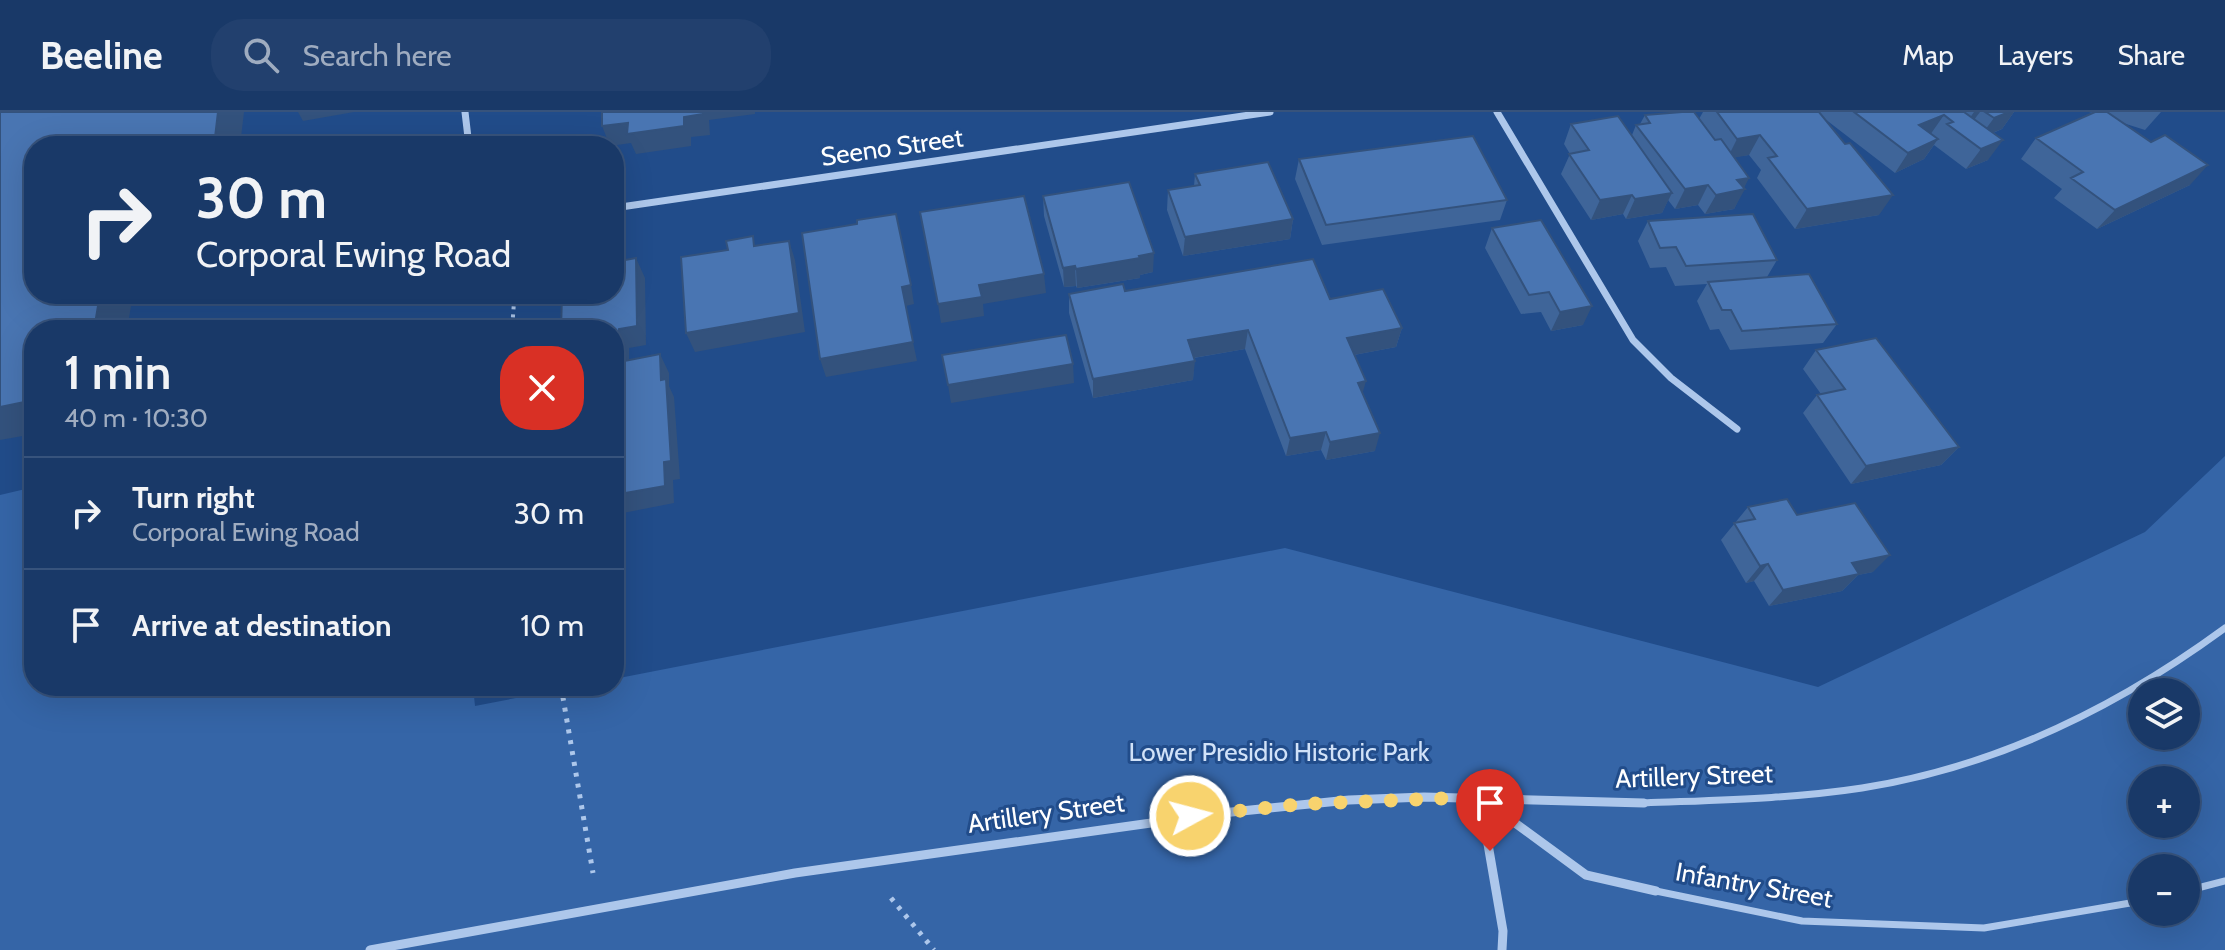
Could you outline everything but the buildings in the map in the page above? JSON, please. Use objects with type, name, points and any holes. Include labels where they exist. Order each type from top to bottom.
[{"type":"street","points":[[465,112],[468,136]]},
{"type":"street","name":"Seeno Street","points":[[624,207],[1270,112]]},
{"type":"street","points":[[1497,112],[1633,340],[1671,378],[1737,429]]},
{"type":"street","points":[[1480,797],[1503,931],[1502,950]]},
{"type":"street","name":"Artillery Street","points":[[370,950],[860,860],[1247,809],[1392,798],[1480,797],[1644,803]]},
{"type":"street","name":"Infantry Street","points":[[1480,797],[1586,875],[1656,891]]},
{"type":"lane","name":"Artillery Street","points":[[1644,803],[1778,796],[1890,784],[1962,766],[2040,739],[2104,708],[2170,670],[2225,628]]},
{"type":"lane","points":[[2200,887],[2225,881]]},
{"type":"lane","name":"Infantry Street","points":[[1656,891],[1802,921],[1984,928],[2128,903]]},
{"type":"path","points":[[563,696],[598,906]]},
{"type":"path","points":[[860,860],[934,950]]},
{"type":"green space","name":"Lower Presidio Historic Park","points":[[2225,456],[2225,950],[0,950],[0,495],[24,489],[24,696],[474,696],[475,706],[526,696],[624,696],[624,677],[1285,548],[1818,687],[2145,532]]},
{"type":"route","points":[[1190,816],[1392,798],[1480,797],[1490,851]]}]
